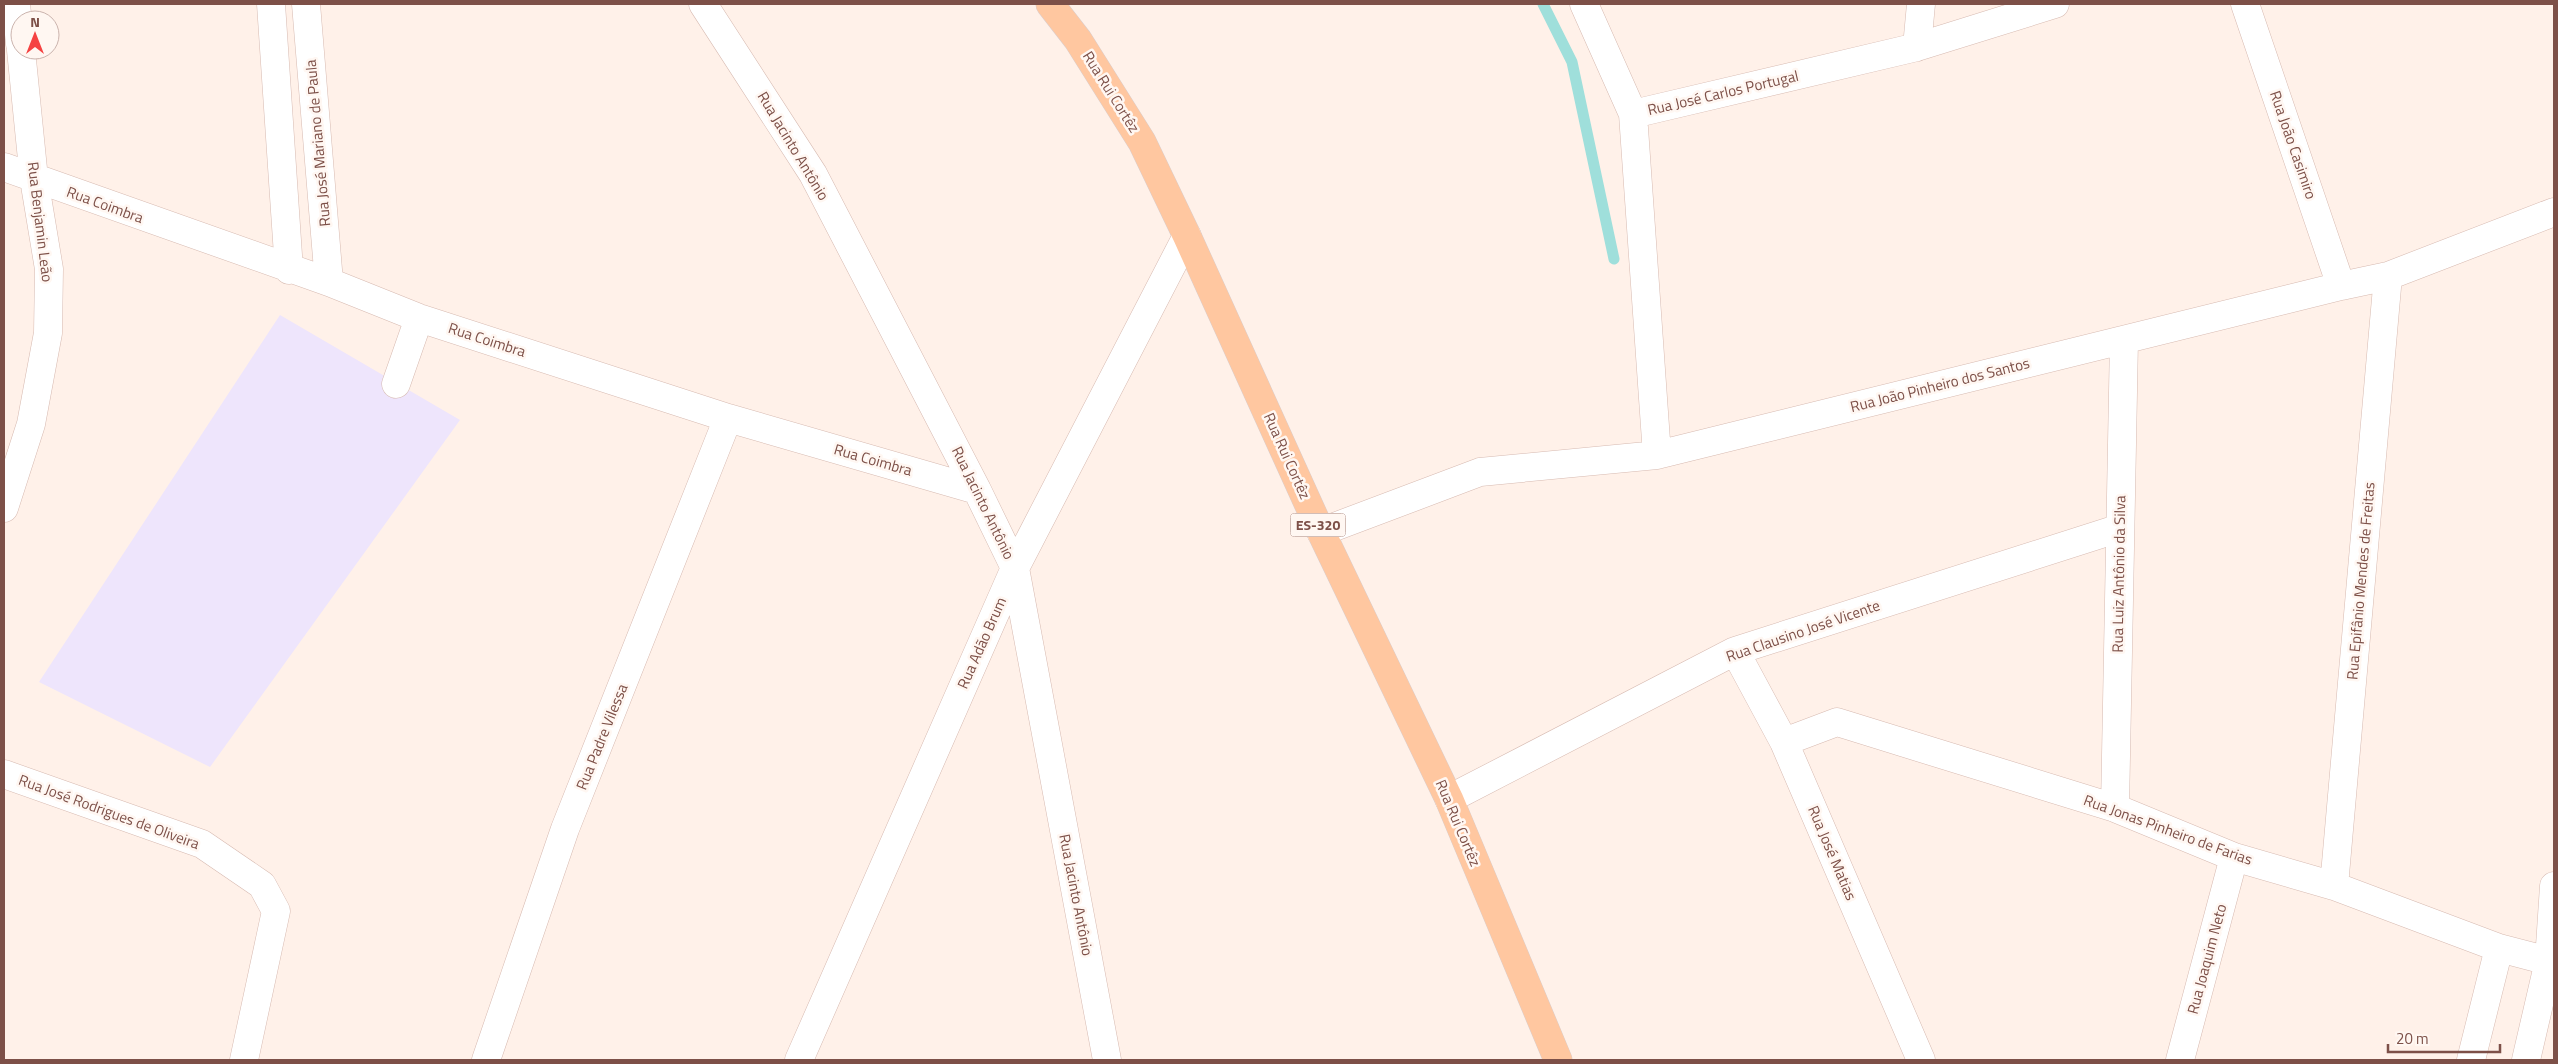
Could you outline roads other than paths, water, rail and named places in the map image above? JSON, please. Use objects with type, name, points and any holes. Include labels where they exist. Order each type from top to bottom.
[{"type":"main road","name":"Rua Rui Cortêz","points":[[1050,4],[1078,40],[1142,142],[1187,236],[1321,532],[1449,799],[1558,1060]]},
{"type":"street","name":"Rua Jacinto Antônio","points":[[703,4],[813,174],[977,490],[1015,568],[1107,1060]]},
{"type":"street","points":[[1584,4],[1633,114]]},
{"type":"street","points":[[1917,46],[1921,4]]},
{"type":"street","name":"Rua José Carlos Portugal","points":[[1657,455],[1633,114],[1917,46],[2055,4]]},
{"type":"street","name":"Rua João Casimiro","points":[[2245,4],[2341,286]]},
{"type":"street","points":[[289,270],[272,16],[307,14]]},
{"type":"street","name":"Rua José Mariano de Paula","points":[[307,14],[330,282]]},
{"type":"street","name":"Rua Benjamin Leão","points":[[4,508],[31,424],[48,333],[49,269],[34,179],[22,60]]},
{"type":"street","name":"Rua Coimbra","points":[[4,167],[289,270],[330,282],[419,318],[728,418],[977,490]]},
{"type":"street","name":"Rua João Pinheiro dos Santos","points":[[1321,532],[1480,472],[1657,455],[2388,276],[2554,212]]},
{"type":"street","name":"Rua Adão Brum","points":[[799,1060],[1015,568],[1187,236]]},
{"type":"street","name":"Rua Epifânio Mendes de Freitas","points":[[2334,886],[2388,276]]},
{"type":"street","points":[[396,384],[419,318]]},
{"type":"street","name":"Rua Luiz Antônio da Silva","points":[[2115,808],[2124,340]]},
{"type":"street","name":"Rua Padre Vilessa","points":[[486,1060],[565,829],[728,418]]},
{"type":"street","name":"Rua Clausino José Vicente","points":[[1449,799],[1735,651],[2120,528]]},
{"type":"street","name":"Rua José Matias","points":[[1735,651],[1784,742],[1921,1060]]},
{"type":"street","name":"Rua Jonas Pinheiro de Farias","points":[[1784,742],[1837,722],[2115,808],[2234,857],[2334,886],[2499,948],[2549,961]]},
{"type":"street","name":"Rua José Rodrigues de Oliveira","points":[[4,774],[202,844],[262,885],[276,911],[244,1060]]},
{"type":"street","name":"Rua Joaquim Neto","points":[[2180,1060],[2234,857]]},
{"type":"street","points":[[2526,1060],[2549,961],[2554,886]]},
{"type":"street","points":[[2471,1060],[2499,948]]},
{"type":"waterway","points":[[1543,4],[1572,62],[1614,259]]}]
